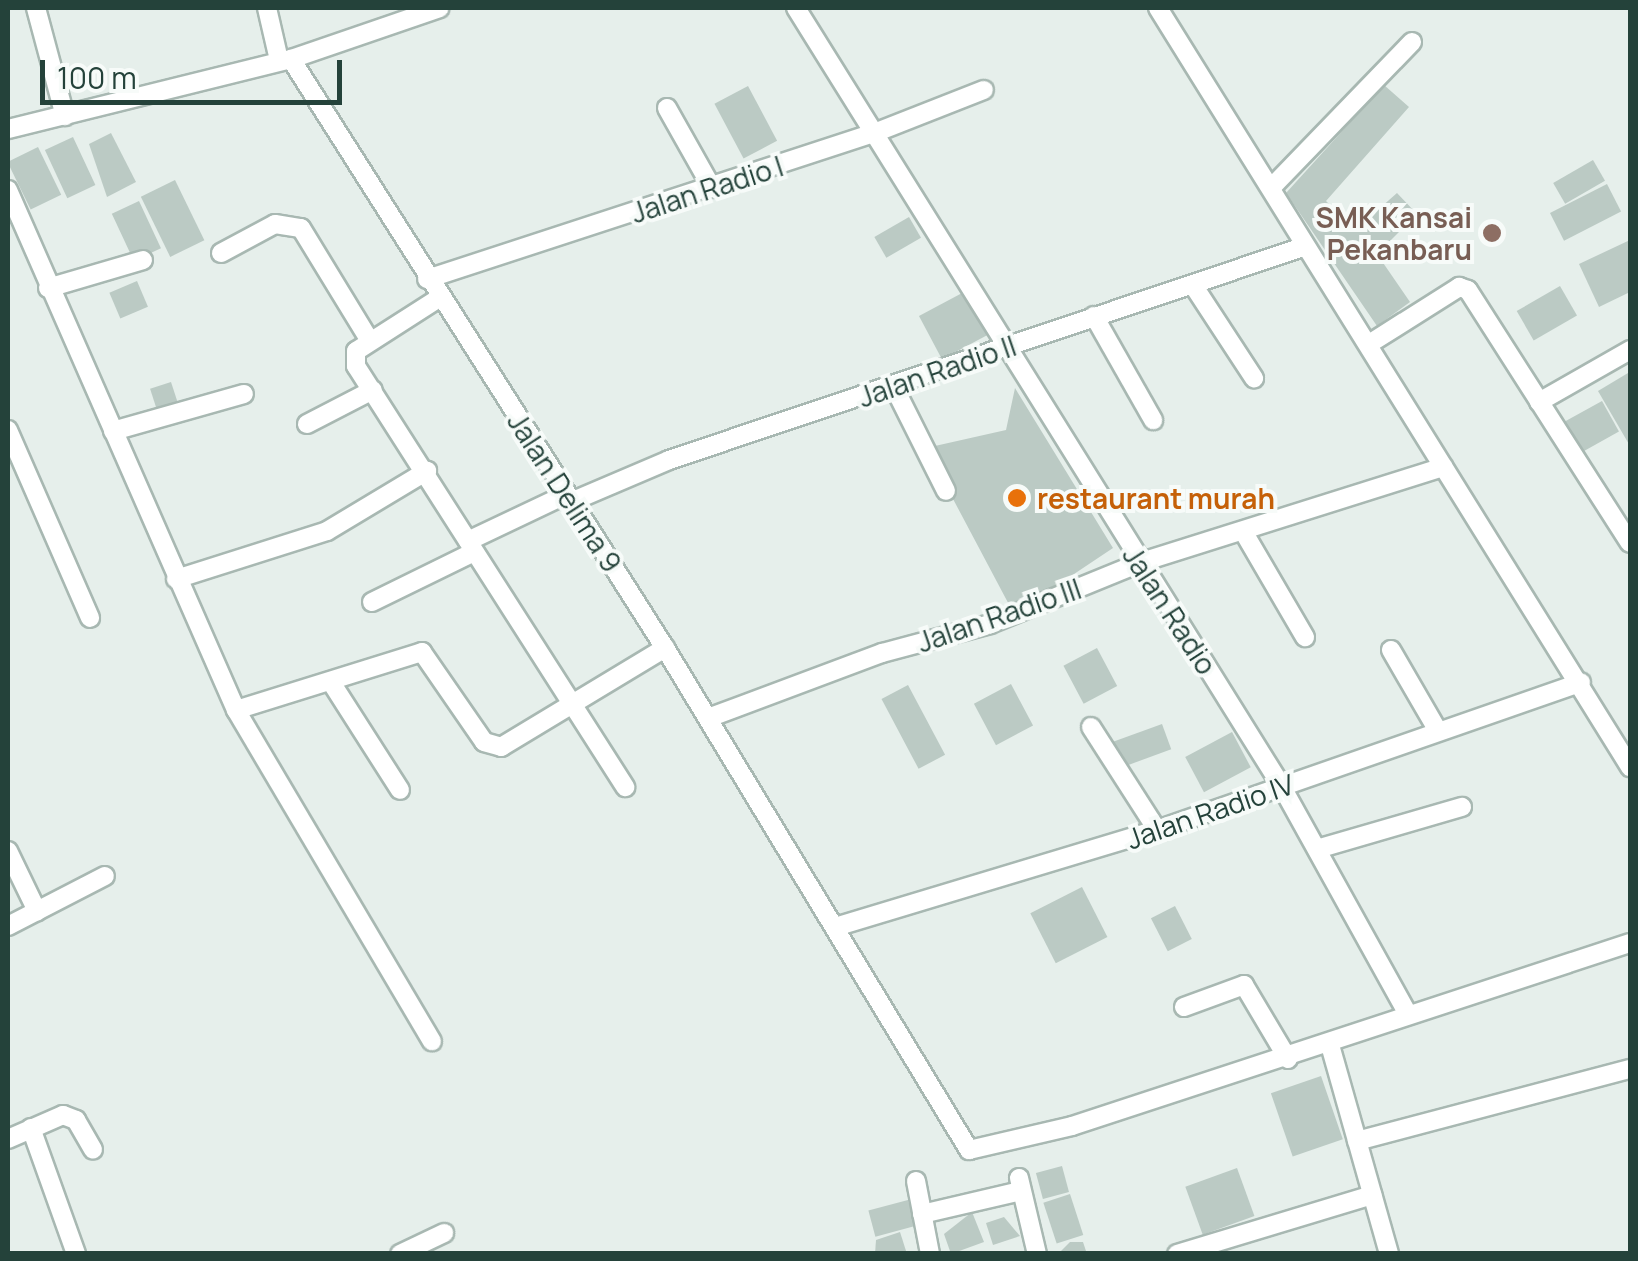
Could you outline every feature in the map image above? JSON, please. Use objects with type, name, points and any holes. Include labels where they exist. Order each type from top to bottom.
[{"type":"street","points":[[36,8],[65,116]]},
{"type":"street","name":"Jalan Delima 9","points":[[267,8],[285,60],[665,648],[969,1150],[1072,1126],[1288,1058]]},
{"type":"street","points":[[8,129],[285,60],[440,8]]},
{"type":"street","name":"Jalan Radio","points":[[796,8],[1282,786],[1408,1014]]},
{"type":"street","points":[[1158,8],[1271,188],[1303,247],[1369,344],[1582,682],[1630,767]]},
{"type":"street","points":[[1271,188],[1412,42]]},
{"type":"street","name":"Jalan Radio I","points":[[427,280],[874,133],[984,90]]},
{"type":"street","points":[[667,108],[712,188]]},
{"type":"street","points":[[8,190],[236,710],[432,1041]]},
{"type":"street","points":[[220,252],[275,224],[301,228],[370,342]]},
{"type":"street","name":"Jalan Radio II","points":[[372,602],[569,498],[669,460],[894,388],[1094,316],[1196,288],[1303,247]]},
{"type":"street","points":[[48,288],[143,260]]},
{"type":"street","points":[[1196,288],[1254,378]]},
{"type":"street","points":[[1369,344],[1459,288],[1476,298],[1630,543]]},
{"type":"street","points":[[439,298],[370,342],[354,358],[625,787]]},
{"type":"street","points":[[1094,316],[1153,420]]},
{"type":"street","points":[[1540,402],[1630,350]]},
{"type":"street","points":[[894,388],[946,492]]},
{"type":"street","points":[[307,424],[373,390]]},
{"type":"street","points":[[113,432],[244,394]]},
{"type":"street","points":[[8,430],[13,460],[90,618]]},
{"type":"street","name":"Jalan Radio III","points":[[708,718],[882,653],[990,624],[1142,562],[1443,467]]},
{"type":"street","points":[[176,579],[327,532],[427,471]]},
{"type":"street","points":[[1243,532],[1304,637]]},
{"type":"street","points":[[236,710],[415,652],[428,654],[492,748],[570,699],[665,648]]},
{"type":"street","points":[[1391,650],[1438,731]]},
{"type":"street","points":[[331,682],[400,790]]},
{"type":"street","name":"Jalan Radio IV","points":[[834,927],[1157,830],[1582,682]]},
{"type":"street","points":[[1092,726],[1157,830]]},
{"type":"street","points":[[1316,849],[1462,807]]},
{"type":"street","points":[[8,850],[37,911]]},
{"type":"street","points":[[8,926],[106,876]]},
{"type":"street","points":[[1184,1006],[1244,985],[1288,1058],[1330,1046],[1408,1014],[1630,943]]},
{"type":"street","points":[[1330,1046],[1389,1254]]},
{"type":"street","points":[[1357,1142],[1630,1068]]},
{"type":"street","points":[[8,1139],[56,1115],[70,1116],[93,1149]]},
{"type":"street","points":[[31,1128],[76,1254]]},
{"type":"street","points":[[916,1180],[930,1254]]},
{"type":"street","points":[[922,1214],[1020,1185],[1036,1254]]},
{"type":"street","points":[[1178,1254],[1372,1196]]},
{"type":"street","points":[[400,1254],[444,1233]]},
{"type":"building","points":[[1384,85],[1409,107],[1326,201],[1355,230],[1397,193],[1417,214],[1377,254],[1410,302],[1377,326],[1286,193]]},
{"type":"building","points":[[748,86],[777,141],[744,159],[714,104]]},
{"type":"building","points":[[111,133],[136,182],[107,197],[89,144]]},
{"type":"building","points":[[73,137],[95,185],[67,198],[45,150]]},
{"type":"building","points":[[38,147],[61,195],[31,210],[8,162]]},
{"type":"building","points":[[1593,160],[1605,181],[1565,204],[1553,183]]},
{"type":"building","points":[[175,180],[204,240],[170,257],[141,197]]},
{"type":"building","points":[[1607,184],[1621,212],[1564,241],[1550,213]]},
{"type":"building","points":[[139,201],[161,248],[134,261],[112,214]]},
{"type":"building","points":[[909,217],[921,238],[886,258],[874,237]]},
{"type":"building","points":[[1630,240],[1630,292],[1599,307],[1579,264]]},
{"type":"building","points":[[137,281],[148,307],[120,318],[109,293]]},
{"type":"building","points":[[1560,286],[1577,315],[1534,340],[1517,311]]},
{"type":"building","points":[[964,292],[987,335],[942,359],[919,316]]},
{"type":"building","points":[[1628,373],[1630,377],[1630,446],[1598,391]]},
{"type":"building","points":[[171,382],[178,404],[157,411],[150,389]]},
{"type":"building","name":"restaurant murah","points":[[1015,388],[1113,548],[1014,614],[926,448],[1006,430]]},
{"type":"building","points":[[1602,401],[1619,432],[1581,452],[1564,422]]},
{"type":"building","points":[[1097,648],[1117,686],[1084,704],[1063,666]]},
{"type":"building","points":[[1011,684],[1033,725],[996,745],[974,704]]},
{"type":"building","points":[[908,685],[945,755],[919,769],[882,699]]},
{"type":"building","points":[[1162,724],[1171,749],[1122,767],[1113,742]]},
{"type":"building","points":[[1232,732],[1251,767],[1204,792],[1185,757]]},
{"type":"building","points":[[1082,887],[1107,937],[1056,963],[1030,913]]},
{"type":"building","points":[[1175,906],[1192,939],[1168,951],[1151,918]]},
{"type":"building","points":[[1321,1076],[1343,1139],[1293,1157],[1271,1093]]},
{"type":"building","points":[[1062,1166],[1069,1192],[1043,1199],[1036,1173]]},
{"type":"building","points":[[1237,1168],[1254,1216],[1203,1235],[1185,1187]]},
{"type":"building","points":[[1070,1194],[1083,1235],[1057,1244],[1043,1203]]},
{"type":"building","points":[[908,1200],[915,1226],[875,1237],[868,1211]]},
{"type":"building","points":[[972,1212],[984,1242],[951,1254],[944,1234]]},
{"type":"building","points":[[1004,1217],[1020,1236],[993,1245],[986,1223]]},
{"type":"building","points":[[900,1232],[907,1254],[875,1254],[876,1240]]},
{"type":"building","points":[[1070,1242],[1083,1242],[1087,1254],[1058,1254]]},
{"type":"place","name":"SMK Kansai Pekanbaru","points":[[1492,233]]},
{"type":"place","name":"restaurant murah","points":[[1017,498]]}]
